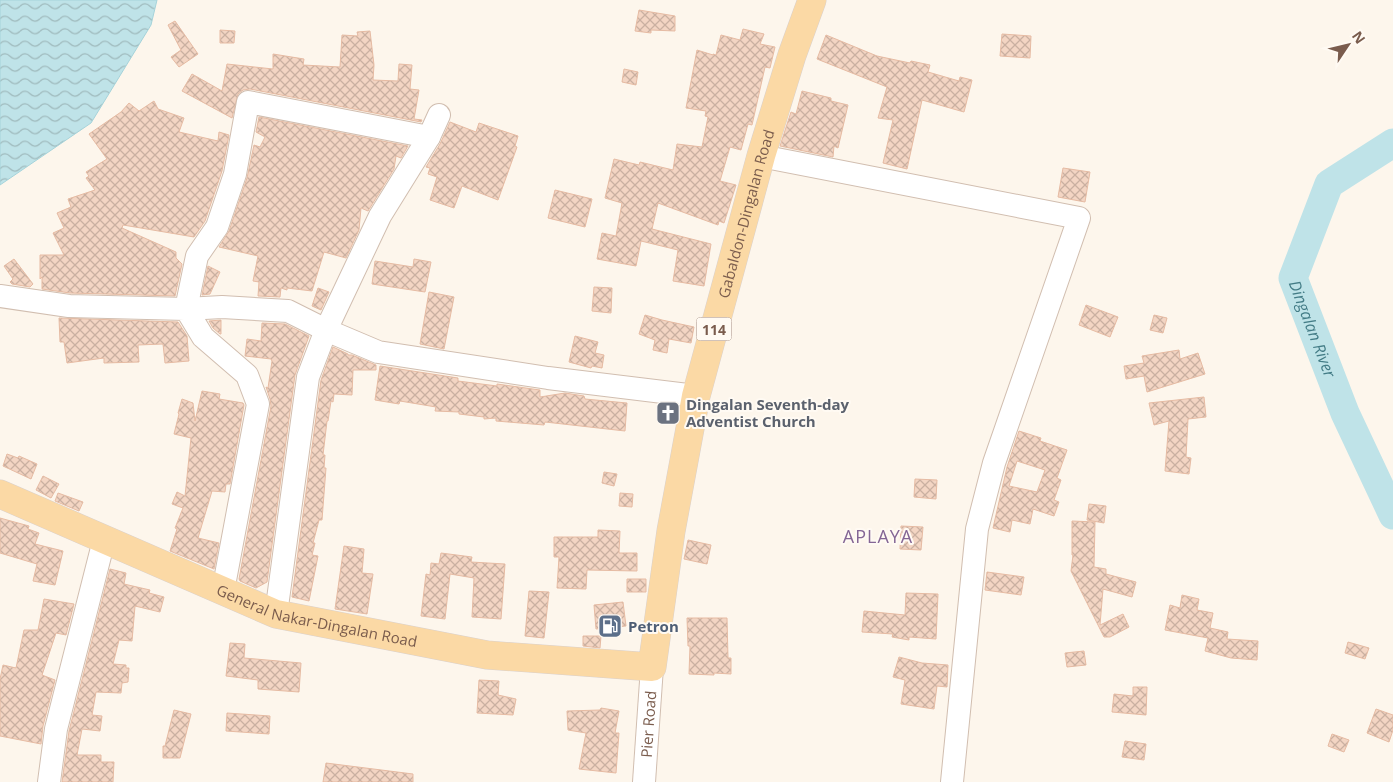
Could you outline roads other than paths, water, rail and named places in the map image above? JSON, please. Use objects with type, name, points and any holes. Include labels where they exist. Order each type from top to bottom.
[{"type":"main road","name":"Gabaldon-Dingalan Road","points":[[652,667],[670,531],[696,396],[760,156],[812,0]]},
{"type":"main road","name":"General Nakar-Dingalan Road","points":[[0,494],[276,614],[487,655],[652,667]]},
{"type":"street","points":[[223,591],[258,404],[247,375],[203,337],[186,309],[197,256],[217,227],[235,174],[248,102],[429,137]]},
{"type":"street","points":[[276,614],[308,377],[326,330],[380,216],[429,137],[439,115]]},
{"type":"street","points":[[760,156],[1079,218],[994,463],[977,529],[952,782]]},
{"type":"street","points":[[0,296],[69,306],[186,309],[222,306],[288,311],[326,330],[378,352],[548,378],[696,396]]},
{"type":"street","points":[[49,782],[56,729],[104,540]]},
{"type":"street","name":"Pier Road","points":[[644,782],[652,667]]},
{"type":"water","points":[[0,0],[157,0],[151,25],[91,123],[0,185]]},
{"type":"waterway","name":"Dingalan River","points":[[1393,143],[1329,184],[1293,278],[1345,413],[1393,515]]},
{"type":"place","name":"Dingalan Seventh-day Adventist Church","points":[[668,413]]},
{"type":"place","name":"Petron","points":[[610,626]]},
{"type":"district","name":"APLAYA","points":[[878,536]]}]
